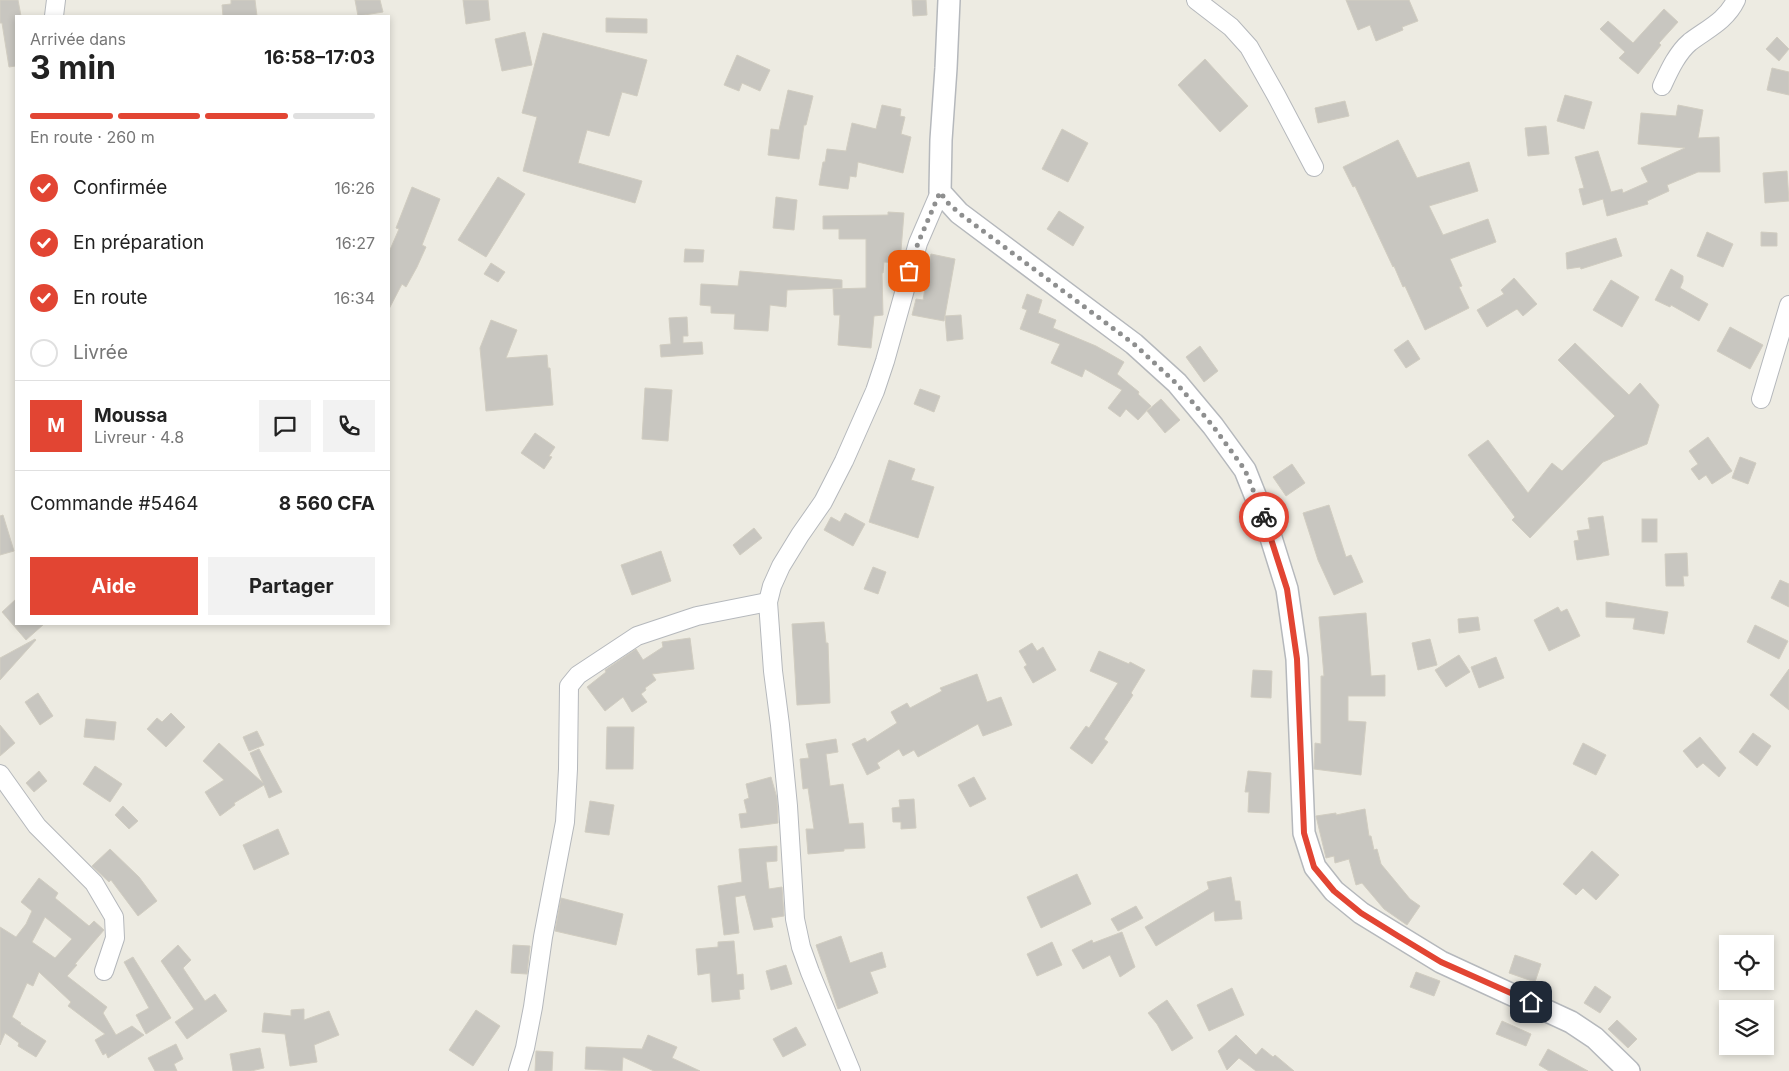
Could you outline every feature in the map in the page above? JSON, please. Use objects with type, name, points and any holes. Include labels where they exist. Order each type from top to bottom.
[{"type":"street","points":[[54,15],[56,0]]},
{"type":"street","points":[[851,1071],[810,972],[801,946],[795,919],[788,806],[773,671],[768,602],[772,586],[781,566],[823,502],[844,461],[874,391],[885,361],[918,243],[940,192],[949,0]]},
{"type":"street","points":[[1196,0],[1231,27],[1249,47],[1314,167]]},
{"type":"street","points":[[1662,86],[1671,66],[1688,44],[1721,22],[1731,10],[1736,0]]},
{"type":"street","points":[[940,192],[959,213],[1134,344],[1177,384],[1213,426],[1245,470],[1267,525],[1287,589],[1297,659],[1304,833],[1314,867],[1334,891],[1361,913],[1441,962],[1571,1022],[1595,1038],[1629,1071]]},
{"type":"street","points":[[1761,399],[1789,305]]},
{"type":"street","points":[[518,1071],[525,1048],[533,1007],[543,937],[565,822],[569,686],[578,675],[637,636],[697,616],[768,602]]},
{"type":"street","points":[[0,774],[38,826],[94,882],[114,918],[115,938],[104,971]]},
{"type":"building","points":[[0,0],[18,0],[21,15],[15,15],[15,66],[9,67],[2,23],[0,23]]},
{"type":"building","points":[[231,0],[255,0],[257,15],[223,15],[222,5],[231,4]]},
{"type":"building","points":[[355,0],[380,0],[383,12],[358,15]]},
{"type":"building","points":[[463,0],[488,0],[490,20],[466,24]]},
{"type":"building","points":[[912,0],[926,0],[927,15],[913,16]]},
{"type":"building","points":[[1346,0],[1409,0],[1418,21],[1402,27],[1403,30],[1376,41],[1370,25],[1358,30]]},
{"type":"building","points":[[1664,9],[1678,22],[1659,43],[1661,45],[1638,74],[1619,58],[1625,52],[1600,29],[1608,21],[1633,43]]},
{"type":"building","points":[[606,18],[647,19],[647,33],[606,32]]},
{"type":"building","points":[[525,32],[532,65],[502,71],[495,39]]},
{"type":"building","points":[[543,33],[647,60],[637,96],[622,92],[609,136],[587,130],[578,163],[642,181],[635,203],[523,171],[537,117],[522,113]]},
{"type":"building","points":[[1777,37],[1789,49],[1779,61],[1766,49]]},
{"type":"building","points":[[737,55],[770,70],[760,91],[742,83],[739,91],[724,85]]},
{"type":"building","points":[[1205,59],[1248,106],[1220,132],[1178,85]]},
{"type":"building","points":[[1772,68],[1789,72],[1789,95],[1767,90]]},
{"type":"building","points":[[788,90],[813,96],[806,125],[804,125],[799,159],[768,155],[771,129],[779,130]]},
{"type":"building","points":[[1565,95],[1592,102],[1584,129],[1557,121]]},
{"type":"building","points":[[1345,101],[1349,116],[1318,123],[1315,108]]},
{"type":"building","points":[[882,105],[901,109],[900,116],[905,117],[901,134],[911,137],[903,173],[858,162],[856,177],[850,176],[848,189],[819,185],[827,149],[846,151],[852,123],[876,129]]},
{"type":"building","points":[[1678,105],[1703,110],[1698,138],[1719,137],[1720,172],[1698,172],[1667,185],[1669,191],[1647,201],[1648,204],[1607,216],[1603,199],[1583,205],[1579,189],[1584,188],[1575,157],[1598,151],[1611,192],[1622,189],[1623,193],[1648,182],[1641,168],[1685,148],[1638,144],[1641,113],[1676,116]]},
{"type":"building","points":[[1546,126],[1549,154],[1528,156],[1525,128]]},
{"type":"building","points":[[1062,129],[1088,143],[1068,182],[1042,169]]},
{"type":"building","points":[[1398,140],[1417,178],[1469,162],[1478,191],[1429,206],[1443,235],[1488,219],[1496,242],[1450,259],[1462,286],[1459,287],[1469,308],[1425,330],[1355,186],[1353,187],[1343,167]]},
{"type":"building","points":[[1787,171],[1789,201],[1765,203],[1763,173]]},
{"type":"building","points":[[498,177],[525,194],[486,257],[458,240]]},
{"type":"building","points":[[412,187],[440,199],[422,245],[426,247],[417,267],[406,287],[402,284],[390,307],[390,250],[399,229],[396,228]]},
{"type":"building","points":[[776,197],[797,200],[794,230],[773,228]]},
{"type":"building","points":[[1059,211],[1084,227],[1073,246],[1047,229]]},
{"type":"building","points":[[888,212],[904,213],[900,263],[884,262],[882,273],[883,315],[874,316],[871,348],[838,345],[840,315],[834,315],[833,289],[866,288],[866,239],[839,239],[839,229],[823,229],[823,216],[888,215]]},
{"type":"building","points":[[1707,232],[1733,244],[1723,267],[1697,256]]},
{"type":"building","points":[[1761,232],[1777,233],[1777,246],[1761,246]]},
{"type":"building","points":[[1616,238],[1622,256],[1581,269],[1580,267],[1567,269],[1566,253]]},
{"type":"building","points":[[685,249],[704,250],[703,262],[684,262]]},
{"type":"building","points":[[931,254],[955,259],[944,321],[912,315],[916,299],[923,300]]},
{"type":"building","points":[[491,263],[505,272],[498,282],[484,274]]},
{"type":"building","points":[[1671,269],[1683,276],[1680,288],[1708,304],[1699,321],[1671,305],[1670,307],[1655,300]]},
{"type":"building","points":[[740,271],[842,280],[842,288],[787,290],[786,307],[770,305],[768,331],[734,329],[735,314],[711,313],[711,306],[700,305],[701,284],[738,286]]},
{"type":"building","points":[[1514,278],[1537,304],[1523,316],[1517,309],[1487,327],[1477,310],[1504,294],[1501,290]]},
{"type":"building","points":[[1611,280],[1639,297],[1622,327],[1593,310]]},
{"type":"building","points":[[1027,294],[1042,300],[1038,313],[1056,320],[1053,328],[1096,346],[1124,362],[1117,374],[1139,392],[1138,394],[1151,406],[1138,420],[1126,409],[1120,417],[1108,408],[1122,390],[1085,369],[1082,377],[1051,363],[1060,344],[1020,329],[1027,310],[1022,308]]},
{"type":"building","points":[[961,315],[963,339],[947,341],[945,316]]},
{"type":"building","points":[[687,317],[688,336],[683,336],[683,343],[702,342],[703,354],[661,357],[660,345],[671,344],[669,318]]},
{"type":"building","points":[[491,320],[517,330],[506,358],[547,355],[553,405],[486,411],[480,348]]},
{"type":"building","points":[[1730,327],[1763,345],[1750,369],[1717,351]]},
{"type":"building","points":[[1408,340],[1420,359],[1406,368],[1394,350]]},
{"type":"building","points":[[1575,343],[1629,395],[1640,383],[1659,405],[1647,444],[1603,462],[1530,538],[1512,520],[1515,517],[1468,455],[1488,440],[1528,493],[1552,463],[1562,471],[1615,416],[1558,360]]},
{"type":"building","points":[[1200,346],[1218,371],[1204,382],[1186,357]]},
{"type":"building","points":[[645,388],[672,390],[668,441],[642,439]]},
{"type":"building","points":[[920,389],[940,396],[934,412],[914,404]]},
{"type":"building","points":[[1161,399],[1180,420],[1165,433],[1147,411]]},
{"type":"building","points":[[535,433],[555,447],[549,456],[552,457],[544,469],[521,453]]},
{"type":"building","points":[[1708,437],[1732,471],[1712,484],[1706,475],[1699,480],[1691,469],[1698,464],[1689,451]]},
{"type":"building","points":[[1740,457],[1756,463],[1748,484],[1732,478]]},
{"type":"building","points":[[889,460],[915,469],[911,480],[934,487],[918,538],[869,522]]},
{"type":"building","points":[[1292,464],[1305,483],[1286,496],[1273,477]]},
{"type":"building","points":[[1329,505],[1346,557],[1351,555],[1363,582],[1334,595],[1318,560],[1303,513]]},
{"type":"building","points":[[845,513],[865,524],[853,546],[824,530],[831,517],[840,522]]},
{"type":"building","points":[[3,515],[14,551],[0,555],[0,516]]},
{"type":"building","points":[[1603,516],[1609,555],[1577,560],[1574,541],[1579,540],[1577,531],[1590,529],[1588,518]]},
{"type":"building","points":[[1642,519],[1657,519],[1657,542],[1642,542]]},
{"type":"building","points":[[754,528],[762,538],[740,555],[733,545]]},
{"type":"building","points":[[661,551],[671,581],[632,595],[621,565]]},
{"type":"building","points":[[1687,553],[1688,576],[1683,576],[1684,586],[1666,586],[1665,554]]},
{"type":"building","points":[[873,567],[886,572],[878,594],[864,589]]},
{"type":"building","points":[[1780,580],[1789,584],[1789,607],[1771,598]]},
{"type":"building","points":[[15,600],[15,625],[43,625],[26,640],[2,612]]},
{"type":"building","points":[[1606,602],[1668,612],[1664,634],[1633,629],[1635,618],[1606,617]]},
{"type":"building","points":[[1558,607],[1561,612],[1567,609],[1580,636],[1549,651],[1534,620]]},
{"type":"building","points":[[1366,613],[1371,676],[1385,675],[1385,696],[1348,696],[1348,721],[1366,722],[1361,775],[1314,769],[1315,743],[1321,744],[1321,676],[1324,676],[1319,617]]},
{"type":"building","points":[[1478,617],[1480,630],[1459,633],[1458,619]]},
{"type":"building","points":[[824,622],[826,643],[828,643],[830,703],[797,705],[792,624]]},
{"type":"building","points":[[1755,625],[1788,641],[1779,659],[1747,642]]},
{"type":"building","points":[[690,638],[694,669],[652,674],[656,680],[645,688],[646,690],[641,694],[647,702],[632,712],[623,697],[605,711],[587,687],[606,672],[605,670],[636,649],[643,660],[663,647],[662,642]]},
{"type":"building","points":[[1430,639],[1437,665],[1418,670],[1412,643]]},
{"type":"building","points":[[36,640],[0,680],[0,658]]},
{"type":"building","points":[[1032,643],[1037,651],[1043,647],[1056,670],[1033,683],[1024,667],[1027,665],[1019,651]]},
{"type":"building","points":[[1099,651],[1129,664],[1130,662],[1145,670],[1131,693],[1133,695],[1104,739],[1108,742],[1092,764],[1070,748],[1086,726],[1089,728],[1118,683],[1090,671]]},
{"type":"building","points":[[1459,655],[1470,672],[1446,687],[1435,670]]},
{"type":"building","points":[[1496,657],[1504,678],[1479,688],[1471,667]]},
{"type":"building","points":[[1789,669],[1789,710],[1770,695]]},
{"type":"building","points":[[1253,670],[1272,671],[1271,698],[1251,697]]},
{"type":"building","points":[[977,674],[987,702],[1001,697],[1012,725],[983,736],[978,724],[918,757],[914,750],[903,756],[899,749],[877,763],[880,768],[867,775],[852,744],[865,738],[867,742],[897,723],[891,712],[907,703],[910,708],[942,691],[940,688]]},
{"type":"building","points":[[38,693],[53,716],[40,725],[25,702]]},
{"type":"building","points":[[171,713],[185,727],[166,747],[147,729],[157,718],[162,722]]},
{"type":"building","points":[[86,719],[116,722],[114,740],[84,737]]},
{"type":"building","points":[[0,725],[15,743],[0,756]]},
{"type":"building","points":[[607,727],[634,727],[633,769],[606,769]]},
{"type":"building","points":[[257,731],[264,745],[249,751],[243,737]]},
{"type":"building","points":[[1753,733],[1771,746],[1757,766],[1739,752]]},
{"type":"building","points":[[1700,737],[1726,768],[1719,777],[1703,763],[1697,768],[1683,751]]},
{"type":"building","points":[[836,739],[838,752],[826,754],[830,786],[843,784],[849,824],[863,823],[865,848],[808,854],[806,829],[814,829],[808,788],[803,789],[800,759],[809,758],[806,744]]},
{"type":"building","points":[[219,743],[263,783],[250,753],[259,749],[282,792],[269,798],[264,785],[234,803],[235,805],[220,816],[205,792],[224,780],[203,761]]},
{"type":"building","points":[[1583,743],[1606,755],[1596,775],[1573,764]]},
{"type":"building","points":[[95,766],[122,784],[110,802],[83,784]]},
{"type":"building","points":[[39,771],[47,781],[34,792],[26,783]]},
{"type":"building","points":[[1248,771],[1271,773],[1269,813],[1248,812],[1249,792],[1245,792]]},
{"type":"building","points":[[771,777],[777,798],[778,823],[741,828],[739,814],[747,813],[744,800],[749,798],[746,784]]},
{"type":"building","points":[[974,777],[986,799],[970,807],[958,785]]},
{"type":"building","points":[[914,799],[916,828],[901,829],[901,822],[893,822],[892,808],[900,807],[899,800]]},
{"type":"building","points":[[590,801],[614,805],[609,835],[585,832]]},
{"type":"building","points":[[123,806],[138,821],[129,829],[115,815]]},
{"type":"building","points":[[1365,809],[1369,836],[1371,836],[1374,850],[1377,849],[1381,864],[1410,899],[1420,906],[1407,925],[1384,909],[1362,883],[1356,885],[1349,859],[1335,863],[1334,856],[1326,858],[1316,816],[1336,813],[1336,815]]},
{"type":"building","points":[[278,829],[289,854],[254,870],[243,845]]},
{"type":"building","points":[[777,846],[777,861],[766,862],[769,889],[782,887],[784,916],[771,918],[773,927],[754,930],[745,895],[735,897],[739,933],[724,935],[718,886],[742,882],[739,849]]},
{"type":"building","points":[[110,849],[139,877],[157,901],[138,916],[111,880],[109,882],[92,866]]},
{"type":"building","points":[[1592,851],[1619,875],[1596,900],[1583,888],[1576,895],[1563,884]]},
{"type":"building","points":[[1077,874],[1091,904],[1041,928],[1027,897]]},
{"type":"building","points":[[1231,877],[1235,901],[1240,901],[1242,919],[1215,921],[1214,911],[1156,946],[1145,927],[1209,889],[1207,882]]},
{"type":"building","points":[[39,878],[58,893],[55,898],[89,926],[94,921],[104,930],[67,976],[107,1007],[103,1013],[116,1035],[132,1026],[144,1035],[108,1058],[106,1053],[103,1055],[95,1040],[105,1034],[68,1006],[71,1002],[39,972],[33,986],[27,983],[12,1017],[46,1041],[36,1057],[18,1046],[19,1043],[5,1033],[0,1045],[0,927],[16,937],[26,924],[32,911],[21,902]],"holes":[[[45,917],[72,939],[55,958],[32,942]]]},
{"type":"building","points":[[561,898],[623,914],[616,945],[555,931]]},
{"type":"building","points":[[1136,906],[1143,918],[1118,931],[1111,919]]},
{"type":"building","points":[[1122,932],[1135,967],[1120,977],[1110,955],[1083,969],[1072,950],[1092,940],[1093,943]]},
{"type":"building","points":[[841,936],[850,963],[882,952],[886,967],[870,972],[878,993],[838,1009],[816,945]]},
{"type":"building","points":[[734,941],[737,975],[743,974],[744,989],[739,990],[740,999],[712,1002],[710,973],[698,975],[696,949],[718,947],[718,942]]},
{"type":"building","points":[[1052,942],[1062,965],[1037,976],[1027,954]]},
{"type":"building","points":[[178,945],[191,960],[183,968],[205,1001],[215,994],[227,1011],[187,1039],[175,1022],[194,1009],[161,961]]},
{"type":"building","points":[[513,945],[530,946],[527,974],[511,973]]},
{"type":"building","points":[[1515,955],[1541,964],[1535,982],[1509,973]]},
{"type":"building","points":[[133,957],[171,1018],[146,1034],[136,1015],[149,1008],[124,962]]},
{"type":"building","points":[[786,965],[792,984],[771,990],[766,971]]},
{"type":"building","points":[[1416,972],[1440,981],[1434,996],[1410,987]]},
{"type":"building","points":[[1595,986],[1611,997],[1600,1013],[1584,1003]]},
{"type":"building","points":[[1232,988],[1244,1015],[1209,1031],[1197,1005]]},
{"type":"building","points":[[1167,1000],[1193,1038],[1172,1051],[1157,1024],[1148,1013]]},
{"type":"building","points":[[304,1009],[304,1020],[329,1011],[339,1035],[314,1045],[317,1062],[290,1066],[285,1034],[262,1032],[264,1013],[291,1016],[291,1010]]},
{"type":"building","points":[[476,1010],[500,1026],[473,1066],[449,1050]]},
{"type":"building","points":[[1617,1020],[1637,1039],[1628,1048],[1608,1029]]},
{"type":"building","points":[[1502,1021],[1531,1034],[1526,1046],[1496,1034]]},
{"type":"building","points":[[796,1027],[806,1045],[783,1057],[773,1039]]},
{"type":"building","points":[[648,1035],[677,1047],[672,1058],[700,1071],[654,1071],[623,1057],[622,1071],[585,1069],[586,1047],[642,1049]]},
{"type":"building","points":[[1236,1035],[1256,1055],[1262,1048],[1273,1057],[1275,1055],[1294,1071],[1256,1071],[1239,1058],[1227,1070],[1218,1051]]},
{"type":"building","points":[[176,1044],[183,1059],[174,1064],[177,1071],[155,1071],[148,1058]]},
{"type":"building","points":[[260,1048],[264,1068],[251,1071],[233,1071],[230,1054]]},
{"type":"building","points":[[1548,1049],[1588,1071],[1549,1071],[1539,1065]]},
{"type":"building","points":[[536,1051],[553,1052],[552,1071],[535,1071]]},
{"type":"way so far","points":[[909,271],[928,217],[940,192],[959,213],[1134,344],[1177,384],[1213,426],[1245,470],[1264,517]]},
{"type":"route","points":[[1264,517],[1287,589],[1297,659],[1304,833],[1314,867],[1334,891],[1361,913],[1441,962],[1531,1002]]}]
